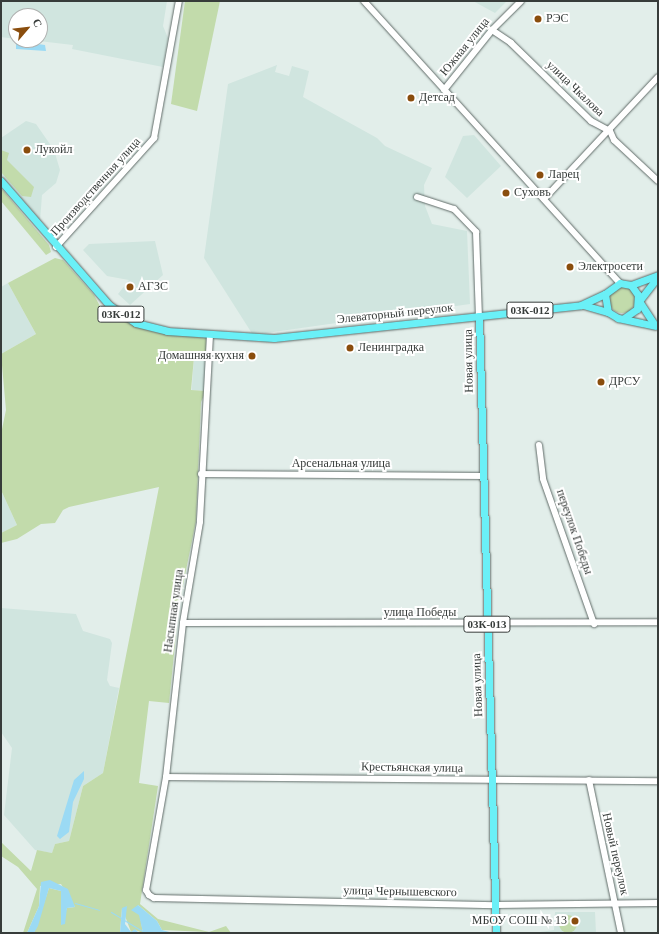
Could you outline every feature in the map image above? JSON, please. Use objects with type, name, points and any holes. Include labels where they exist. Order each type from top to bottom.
[{"type":"main road","name":"03К-012","points":[[1,181],[56,247],[98,294],[122,315],[156,329],[210,335]]},
{"type":"main road","points":[[657,327],[608,312],[605,294],[616,284],[631,285],[658,276]]},
{"type":"main road","points":[[624,318],[634,313],[639,301],[658,276]]},
{"type":"main road","points":[[631,285],[639,301],[657,327]]},
{"type":"main road","name":"Элеваторный переулок","points":[[210,335],[274,338],[581,305],[605,294]]},
{"type":"main road","name":"Элеваторный переулок","points":[[581,305],[608,312]]},
{"type":"main road","name":"Новая улица","points":[[479,316],[482,476],[496,933]]},
{"type":"street","name":"Производственная улица","points":[[56,247],[154,138],[179,1]]},
{"type":"street","points":[[364,1],[544,199],[609,273],[616,284]]},
{"type":"street","name":"Южная улица","points":[[444,90],[492,30],[521,1]]},
{"type":"street","name":"улица Чкалова","points":[[492,30],[511,43],[591,121],[610,131],[614,140],[658,181]]},
{"type":"street","points":[[544,199],[610,131],[658,77]]},
{"type":"street","points":[[417,197],[454,210],[476,232],[479,316]]},
{"type":"street","name":"Насыпная улица","points":[[146,890],[166,777],[183,623],[200,522],[200,474],[204,404],[211,367],[210,335]]},
{"type":"street","name":"переулок Победы","points":[[539,445],[544,479],[594,624]]},
{"type":"street","name":"Арсенальная улица","points":[[200,474],[482,476]]},
{"type":"street","name":"улица Победы","points":[[183,623],[594,624],[658,622]]},
{"type":"street","name":"Крестьянская улица","points":[[166,777],[658,781]]},
{"type":"street","name":"Новый переулок","points":[[589,780],[621,933]]},
{"type":"street","name":"улица Чернышевского","points":[[146,890],[154,898],[496,905],[615,905],[658,903]]},
{"type":"shaded area","points":[[1,1],[167,1],[163,26],[168,38],[163,67],[72,49],[73,45],[48,42],[48,8],[8,8],[8,38],[1,37]]},
{"type":"shaded area","points":[[473,1],[507,1],[495,13]]},
{"type":"shaded area","points":[[277,65],[275,72],[289,76],[292,66],[309,71],[303,97],[377,138],[385,146],[432,168],[424,185],[425,206],[432,224],[467,231],[470,304],[253,335],[204,258],[228,84]]},
{"type":"shaded area","points":[[26,121],[36,124],[54,150],[60,170],[56,183],[42,195],[40,221],[1,177],[1,138]]},
{"type":"shaded area","points":[[474,135],[501,166],[467,198],[445,177],[463,136]]},
{"type":"shaded area","points":[[155,241],[163,275],[130,305],[118,294],[129,280],[107,276],[83,250],[89,244]]},
{"type":"shaded area","points":[[8,283],[36,334],[1,354],[1,287]]},
{"type":"shaded area","points":[[194,357],[208,358],[206,391],[192,390]]},
{"type":"shaded area","points":[[1,490],[17,525],[1,533]]},
{"type":"shaded area","points":[[1,608],[76,614],[83,631],[110,639],[112,643],[107,680],[110,686],[119,688],[103,773],[83,786],[69,841],[55,844],[52,853],[35,850],[4,815],[12,748],[1,732]]},
{"type":"shaded area","name":"МБОУ СОШ № 13","points":[[555,912],[595,912],[596,933],[533,933],[554,930]]},
{"type":"green space","points":[[185,1],[220,1],[197,111],[171,104]]},
{"type":"green space","points":[[1,150],[9,153],[7,160],[34,187],[31,197],[22,196],[1,172]]},
{"type":"green space","points":[[1,188],[49,245],[51,252],[46,255],[1,201]]},
{"type":"green space","points":[[55,258],[63,260],[94,295],[101,308],[111,314],[154,332],[206,338],[208,358],[194,357],[191,390],[206,391],[201,402],[196,521],[179,605],[169,703],[149,701],[139,783],[158,786],[140,904],[158,919],[209,932],[226,926],[231,933],[162,930],[157,921],[138,905],[143,933],[135,930],[131,932],[122,908],[120,933],[34,933],[49,888],[61,891],[61,925],[67,908],[75,907],[61,884],[40,886],[39,906],[27,933],[23,933],[37,889],[18,867],[1,856],[1,842],[31,871],[37,850],[52,853],[55,844],[69,841],[83,786],[103,773],[159,487],[69,507],[63,510],[55,523],[41,524],[17,539],[1,543],[1,533],[17,525],[1,490],[1,434],[6,410],[1,354],[36,334],[8,283]]},
{"type":"green space","points":[[622,287],[632,290],[635,300],[632,310],[622,313],[612,310],[609,300],[612,290]]},
{"type":"green space","points":[[568,915],[574,918],[577,924],[574,930],[568,933],[562,930],[559,924],[562,918]]},
{"type":"water","points":[[46,48],[46,51],[16,49]]},
{"type":"water","points":[[84,771],[84,779],[73,802],[69,832],[60,839],[57,836],[74,780]]},
{"type":"water","points":[[50,880],[68,889],[75,907],[67,908],[65,924],[61,925],[61,891],[49,888],[38,926],[34,933],[27,933],[39,906],[41,882]]},
{"type":"water","points":[[138,905],[157,921],[162,930],[173,933],[143,933],[139,915],[131,910]]},
{"type":"water","points":[[127,906],[125,924],[131,932],[135,929],[139,933],[120,933],[122,908]]},
{"type":"waterway","points":[[75,903],[99,910]]},
{"type":"waterway","points":[[111,912],[121,918]]},
{"type":"waterway","points":[[124,920],[146,933]]},
{"type":"place","name":"РЭС","points":[[538,19]]},
{"type":"place","name":"Детсад","points":[[411,98]]},
{"type":"place","name":"Лукойл","points":[[27,150]]},
{"type":"place","name":"Ларец","points":[[540,175]]},
{"type":"place","name":"Суховъ","points":[[506,193]]},
{"type":"place","name":"Электросети","points":[[570,267]]},
{"type":"place","name":"АГЗС","points":[[130,287]]},
{"type":"place","name":"Ленинградка","points":[[350,348]]},
{"type":"place","name":"Домашняя кухня","points":[[252,356]]},
{"type":"place","name":"ДРСУ","points":[[601,382]]},
{"type":"place","name":"МБОУ СОШ № 13","points":[[575,921]]}]
